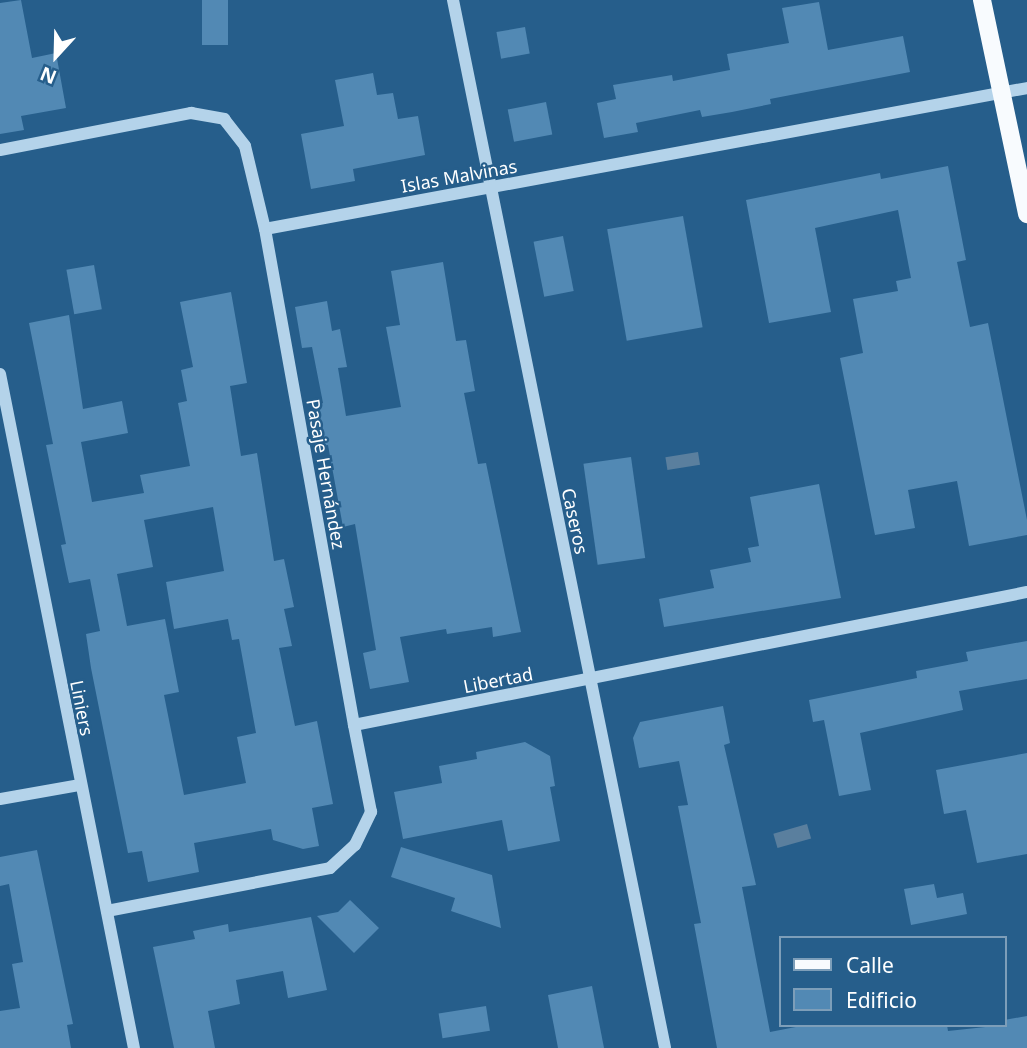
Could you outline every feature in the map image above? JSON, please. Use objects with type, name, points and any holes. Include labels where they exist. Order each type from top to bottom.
[{"type":"main road","points":[[982,0],[1027,214]]},
{"type":"street","name":"Caseros","points":[[453,0],[489,189],[665,1048]]},
{"type":"street","name":"Islas Malvinas","points":[[265,229],[1027,88]]},
{"type":"street","points":[[0,150],[191,113],[224,119],[245,146],[265,229]]},
{"type":"street","name":"Pasaje Hernández","points":[[265,229],[354,725]]},
{"type":"street","name":"Liniers","points":[[0,374],[79,785],[134,1048]]},
{"type":"street","name":"Libertad","points":[[354,725],[1027,592]]},
{"type":"street","points":[[107,911],[330,868],[355,845],[371,812],[354,725]]},
{"type":"street","points":[[0,799],[79,785]]},
{"type":"water","points":[[698,452],[700,465],[667,470],[665,457]]},
{"type":"water","points":[[807,824],[811,838],[777,848],[773,834]]},
{"type":"building","points":[[21,0],[32,58],[56,53],[66,108],[21,116],[24,130],[0,134],[0,3]]},
{"type":"building","points":[[202,0],[228,0],[228,45],[202,45]]},
{"type":"building","points":[[819,2],[828,50],[903,36],[910,72],[770,99],[771,104],[732,112],[702,117],[700,110],[636,123],[638,132],[604,138],[597,103],[616,99],[613,85],[672,75],[673,81],[730,70],[727,54],[789,43],[782,8]]},
{"type":"building","points":[[525,27],[530,54],[501,59],[496,32]]},
{"type":"building","points":[[373,73],[377,95],[393,93],[398,119],[418,116],[425,155],[353,169],[355,181],[311,189],[301,134],[344,126],[335,80]]},
{"type":"building","points":[[546,102],[552,134],[514,142],[508,109]]},
{"type":"building","points":[[948,166],[966,260],[957,262],[970,327],[988,323],[1027,520],[1027,535],[969,546],[957,481],[908,490],[915,528],[875,535],[840,358],[863,353],[853,299],[898,291],[896,281],[911,278],[898,210],[815,228],[831,312],[769,323],[746,200],[880,173],[881,179]]},
{"type":"building","points":[[683,216],[703,327],[627,341],[607,229]]},
{"type":"building","points":[[563,236],[574,291],[544,297],[534,242]]},
{"type":"building","points":[[443,262],[456,341],[466,340],[475,391],[464,393],[478,464],[486,463],[521,632],[493,637],[492,627],[447,634],[446,629],[400,637],[409,682],[370,689],[363,653],[376,650],[355,524],[343,527],[328,445],[322,446],[316,404],[323,403],[312,347],[302,348],[295,307],[327,301],[332,331],[340,329],[347,367],[338,368],[346,416],[401,407],[386,327],[400,325],[391,271]]},
{"type":"building","points":[[94,265],[102,309],[74,314],[66,270]]},
{"type":"building","points":[[231,292],[247,383],[230,386],[241,456],[257,453],[274,561],[284,559],[294,607],[284,609],[292,646],[279,648],[295,726],[317,721],[333,804],[312,808],[319,846],[303,849],[273,840],[271,829],[194,843],[199,872],[148,882],[142,851],[128,853],[91,668],[86,634],[100,631],[90,579],[69,583],[67,574],[61,545],[66,544],[46,445],[53,444],[29,323],[69,315],[83,409],[122,401],[128,433],[81,442],[92,502],[144,493],[140,475],[190,466],[178,403],[187,401],[181,370],[193,367],[180,302]],"holes":[[[213,507],[224,571],[166,582],[174,629],[228,619],[232,640],[239,639],[256,733],[237,737],[246,783],[184,795],[164,695],[179,692],[165,619],[127,626],[117,574],[153,567],[144,520]]]},
{"type":"building","points":[[631,457],[645,558],[598,565],[583,464]]},
{"type":"building","points":[[819,484],[841,598],[664,627],[659,599],[714,588],[710,570],[751,562],[748,548],[759,546],[750,497]]},
{"type":"building","points":[[1027,641],[1027,679],[959,691],[963,710],[860,733],[871,790],[839,796],[824,720],[813,722],[809,700],[917,678],[916,671],[968,661],[966,652]]},
{"type":"building","points":[[723,706],[730,743],[724,745],[756,885],[742,887],[770,1032],[796,1027],[947,1027],[948,1031],[1006,1027],[1006,1020],[1027,1016],[1027,1048],[717,1048],[694,924],[701,923],[678,806],[688,805],[679,761],[639,768],[633,738],[640,722]]},
{"type":"building","points":[[525,742],[550,756],[555,786],[550,787],[560,841],[508,851],[502,820],[403,839],[394,792],[442,783],[439,766],[477,759],[476,752]]},
{"type":"building","points":[[1027,753],[1027,854],[977,863],[966,810],[944,814],[936,770]]},
{"type":"building","points":[[401,847],[492,875],[501,928],[451,911],[455,898],[391,877]]},
{"type":"building","points":[[37,850],[73,1024],[67,1025],[71,1048],[0,1048],[0,1011],[20,1008],[12,964],[23,962],[9,884],[0,886],[0,857]]},
{"type":"building","points":[[934,884],[937,898],[963,893],[967,914],[911,925],[904,889]]},
{"type":"building","points":[[350,900],[379,928],[354,953],[317,916],[338,912]]},
{"type":"building","points":[[311,917],[327,990],[288,998],[283,971],[236,980],[240,1004],[208,1011],[215,1048],[174,1048],[153,947],[195,939],[193,931],[228,924],[229,932]]},
{"type":"building","points":[[592,986],[604,1048],[558,1048],[548,995]]},
{"type":"building","points":[[486,1006],[490,1031],[443,1038],[439,1014]]}]
